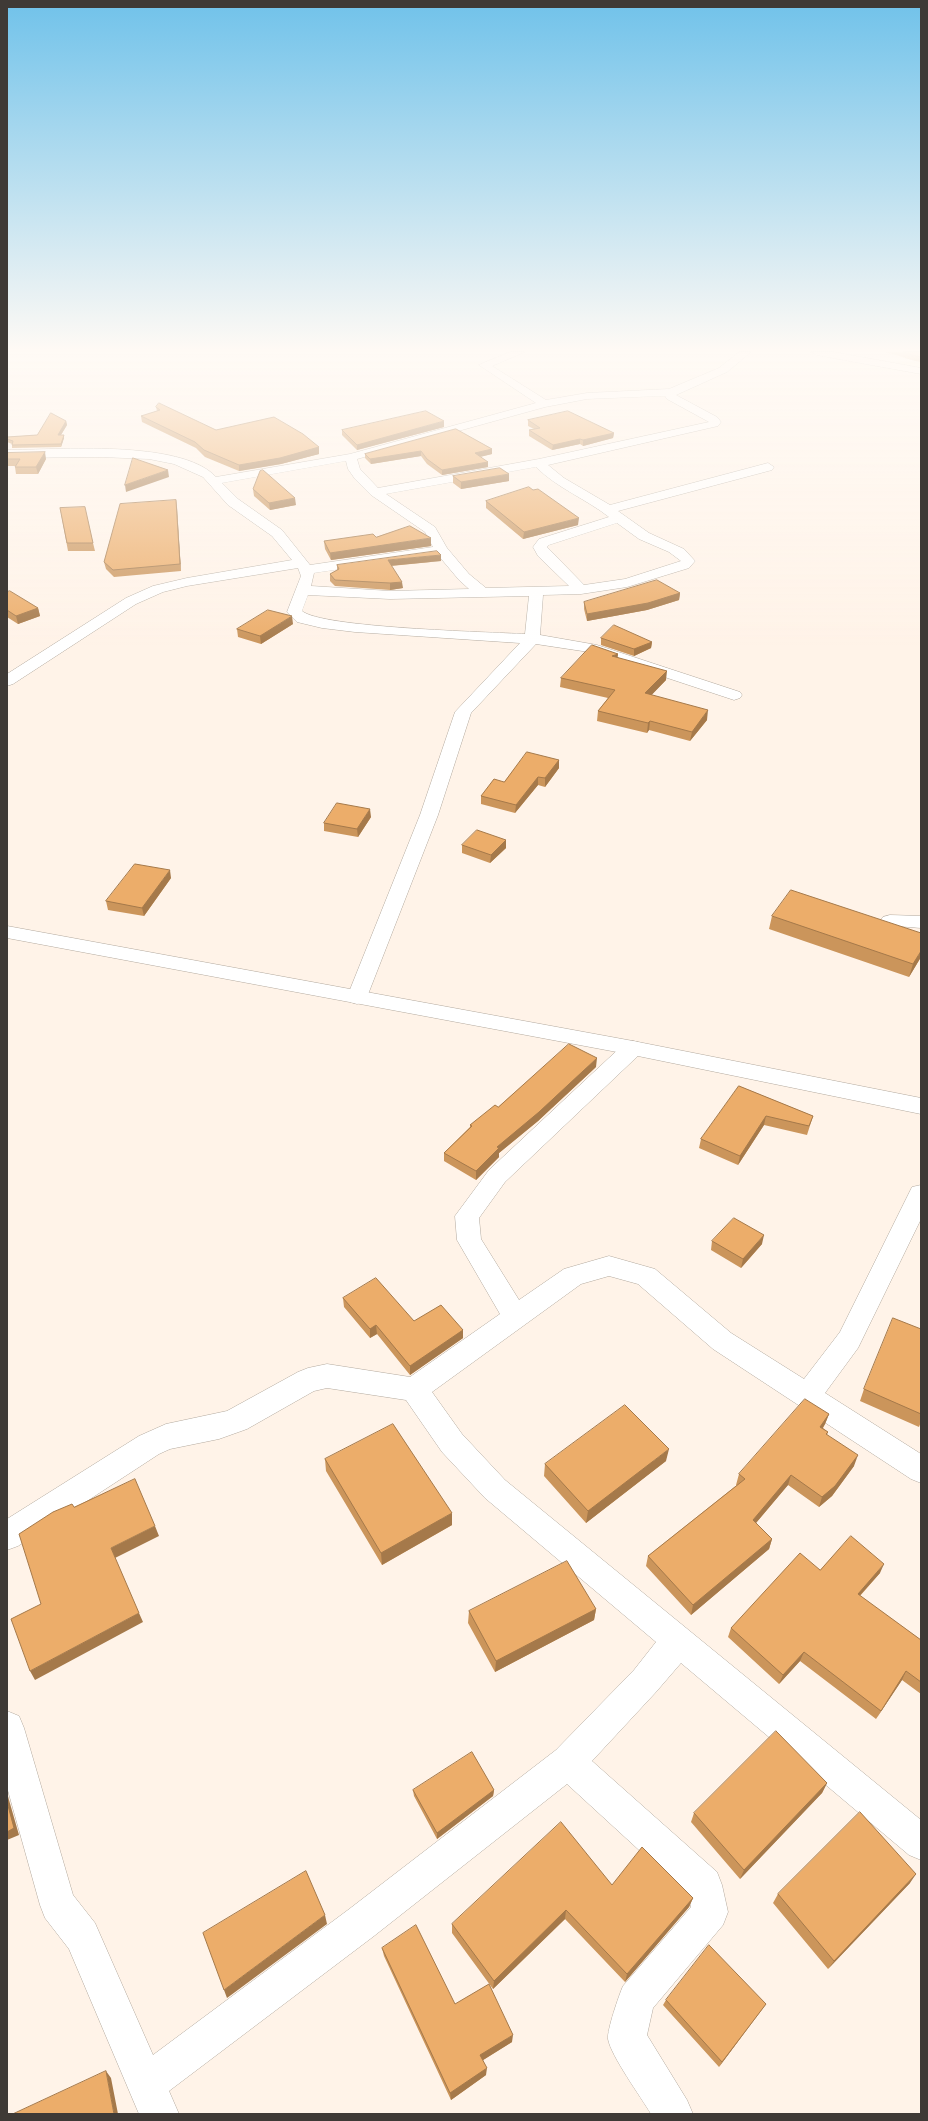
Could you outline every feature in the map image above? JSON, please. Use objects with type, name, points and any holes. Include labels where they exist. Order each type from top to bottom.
[{"type":"street","points":[[214,481],[351,457],[373,451]]},
{"type":"street","points":[[376,492],[539,463],[593,451]]},
{"type":"street","points":[[7,454],[101,453],[149,455],[178,461],[207,474],[233,502],[277,533],[305,567],[308,576],[294,612],[302,619],[322,624],[355,628],[532,639],[592,648],[734,695]]},
{"type":"street","points":[[351,457],[356,473],[376,492],[430,530],[441,550],[464,577],[483,593]]},
{"type":"street","points":[[302,590],[390,595],[581,590],[627,583],[684,565],[688,561],[685,556],[675,549],[645,537],[608,510],[554,479],[539,463]]},
{"type":"street","points":[[608,510],[768,467]]},
{"type":"street","points":[[581,590],[543,553],[540,547],[544,542],[619,518]]},
{"type":"street","points":[[7,681],[131,601],[158,589],[187,582],[441,550]]},
{"type":"street","points":[[357,997],[429,815],[463,712],[532,639],[536,592]]},
{"type":"street","points":[[890,920],[921,922]]},
{"type":"street","points":[[7,932],[633,1048],[921,1106]]},
{"type":"street","points":[[516,1317],[469,1240],[467,1216],[497,1176],[633,1048]]},
{"type":"street","points":[[807,1396],[849,1340],[921,1194]]},
{"type":"street","points":[[7,1536],[149,1445],[166,1437],[219,1427],[237,1420],[308,1380],[327,1376],[414,1389],[573,1276],[609,1266],[646,1276],[722,1341],[921,1470]]},
{"type":"street","points":[[414,1389],[452,1443],[495,1489],[921,1843]]},
{"type":"street","points":[[8,1737],[58,1905],[82,1936],[152,2099],[361,1923],[568,1762],[646,1681],[678,1641]]},
{"type":"street","points":[[568,1762],[704,1885],[710,1912],[636,1999],[627,2038],[673,2114]]},
{"type":"building","points":[[206,451],[305,451],[280,458],[239,465]]},
{"type":"building","points":[[376,451],[484,451],[475,453],[488,462],[442,470],[427,459],[421,451],[370,459],[365,454]]},
{"type":"building","points":[[45,452],[36,467],[15,467],[20,459],[7,459],[7,453]]},
{"type":"building","points":[[133,458],[168,470],[125,485]]},
{"type":"building","points":[[500,468],[509,474],[461,482],[453,476]]},
{"type":"building","points":[[263,470],[295,498],[269,503],[253,489],[260,471]]},
{"type":"building","points":[[529,487],[533,490],[538,489],[579,518],[524,532],[486,501]]},
{"type":"building","points":[[176,500],[180,564],[113,570],[104,562],[120,504]]},
{"type":"building","points":[[85,507],[93,543],[67,543],[60,508]]},
{"type":"building","points":[[410,526],[431,538],[330,553],[324,541],[373,534],[376,537]]},
{"type":"building","points":[[437,551],[441,555],[388,560],[402,582],[390,583],[335,580],[330,574],[339,569],[337,565]]},
{"type":"building","points":[[657,580],[680,593],[648,603],[587,614],[584,602]]},
{"type":"building","points":[[10,591],[38,608],[16,616],[7,610],[7,592]]},
{"type":"building","points":[[268,610],[292,616],[260,636],[237,629]]},
{"type":"building","points":[[614,625],[652,642],[634,649],[601,638]]},
{"type":"building","points":[[592,645],[618,654],[612,656],[667,671],[645,693],[708,710],[692,732],[650,721],[648,723],[598,711],[615,690],[561,678]]},
{"type":"building","points":[[527,752],[559,760],[545,778],[538,777],[516,805],[481,796],[494,779],[504,782]]},
{"type":"building","points":[[337,803],[370,809],[357,829],[324,823]]},
{"type":"building","points":[[477,830],[506,840],[491,855],[462,845]]},
{"type":"building","points":[[135,864],[170,870],[142,908],[106,901]]},
{"type":"building","points":[[791,890],[921,933],[921,951],[913,964],[772,916]]},
{"type":"building","points":[[569,1044],[597,1058],[539,1112],[497,1147],[499,1148],[476,1171],[444,1153],[472,1126],[470,1125],[495,1105],[498,1107]]},
{"type":"building","points":[[739,1086],[813,1116],[809,1126],[766,1116],[740,1156],[701,1139]]},
{"type":"building","points":[[734,1218],[764,1235],[743,1259],[712,1241]]},
{"type":"building","points":[[376,1278],[414,1321],[441,1305],[463,1330],[410,1366],[376,1325],[370,1329],[343,1298]]},
{"type":"building","points":[[893,1318],[921,1329],[921,1414],[864,1389]]},
{"type":"building","points":[[805,1399],[829,1414],[820,1427],[828,1432],[826,1434],[858,1455],[835,1486],[822,1497],[791,1475],[753,1520],[772,1539],[693,1605],[648,1556],[745,1479],[739,1474]]},
{"type":"building","points":[[625,1405],[669,1449],[588,1511],[545,1464]]},
{"type":"building","points":[[393,1424],[452,1513],[381,1553],[325,1459]]},
{"type":"building","points":[[135,1479],[155,1526],[111,1548],[139,1613],[30,1671],[11,1619],[41,1604],[19,1534],[53,1512],[72,1504],[74,1507]]},
{"type":"building","points":[[851,1536],[884,1564],[858,1594],[921,1640],[921,1682],[906,1671],[881,1711],[804,1652],[783,1675],[731,1628],[800,1553],[820,1570]]},
{"type":"building","points":[[567,1561],[596,1609],[496,1661],[469,1611]]},
{"type":"building","points":[[776,1731],[827,1783],[744,1870],[694,1813]]},
{"type":"building","points":[[472,1752],[494,1790],[437,1833],[413,1790]]},
{"type":"building","points":[[7,1802],[14,1828],[7,1832]]},
{"type":"building","points":[[860,1812],[916,1874],[834,1961],[778,1894]]},
{"type":"building","points":[[561,1822],[612,1885],[642,1847],[693,1898],[627,1974],[566,1910],[494,1981],[452,1924]]},
{"type":"building","points":[[306,1871],[325,1915],[224,1990],[203,1933]]},
{"type":"building","points":[[416,1925],[455,2004],[489,1984],[513,2035],[480,2055],[487,2068],[450,2093],[382,1948]]},
{"type":"building","points":[[709,1945],[766,2004],[722,2062],[666,2000]]},
{"type":"building","points":[[106,2071],[114,2114],[13,2114]]}]
